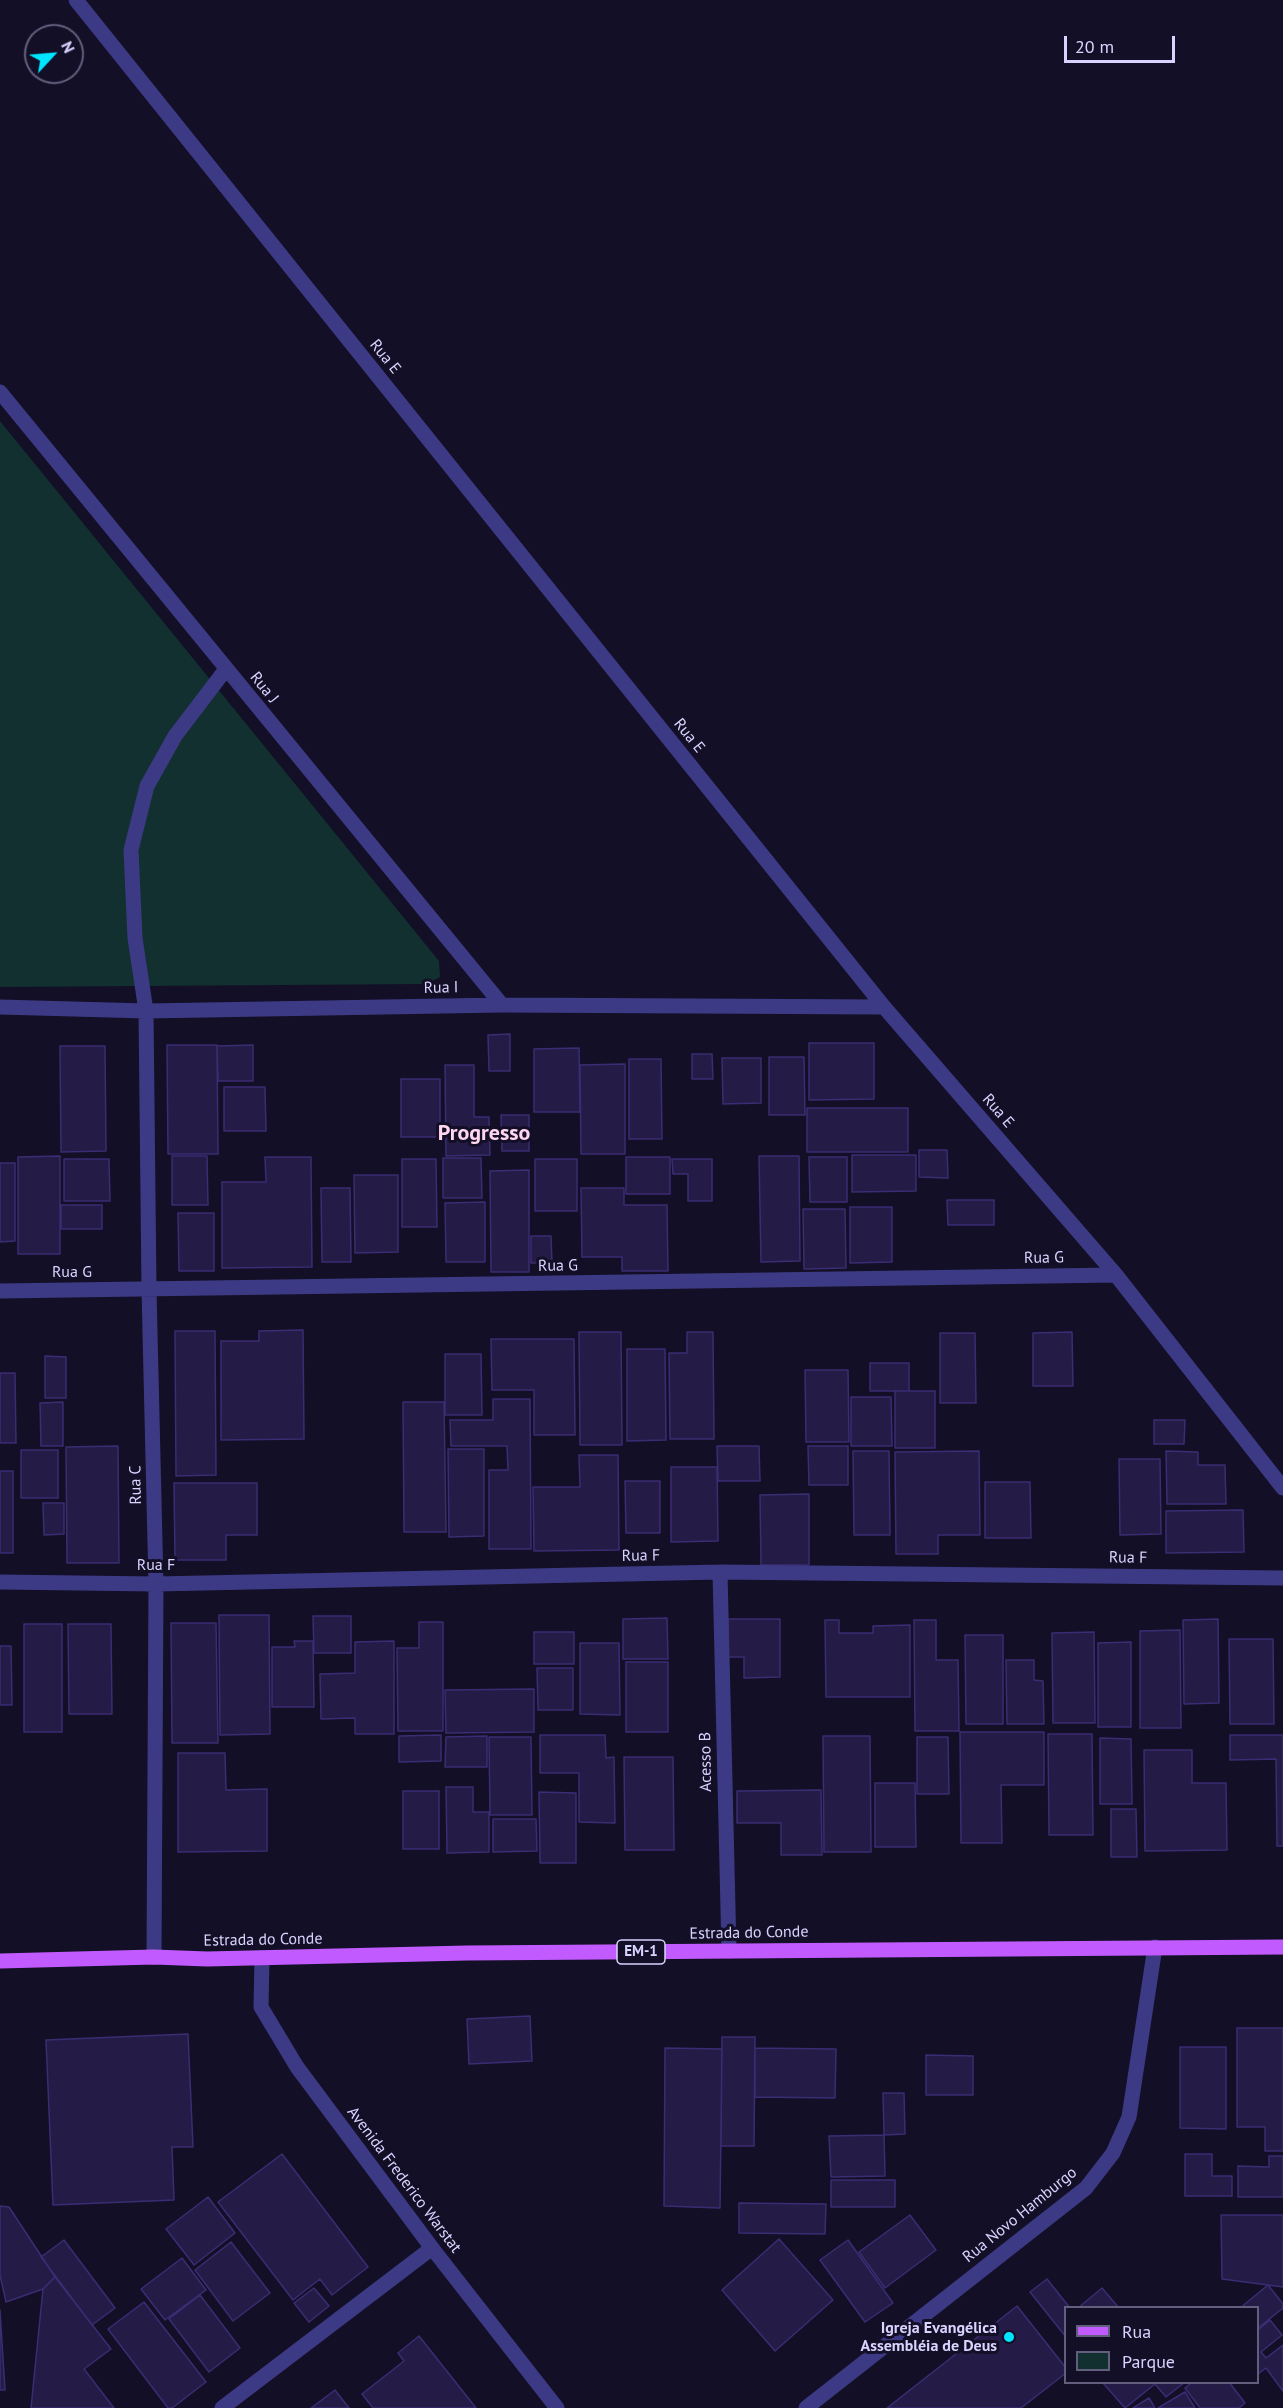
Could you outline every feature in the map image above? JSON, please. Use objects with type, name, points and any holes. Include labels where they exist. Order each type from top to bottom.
[{"type":"main road","name":"Estrada do Conde","points":[[0,1961],[154,1957],[207,1959],[729,1951],[1283,1947]]},
{"type":"street","name":"Rua E","points":[[76,0],[884,1007],[1116,1275],[1283,1488]]},
{"type":"street","name":"Rua J","points":[[0,392],[502,1005]]},
{"type":"street","name":"Rua C","points":[[154,1957],[156,1584],[149,1290],[146,1011],[135,938],[131,850],[147,786],[175,736],[226,669]]},
{"type":"street","name":"Rua I","points":[[0,1007],[146,1011],[502,1005],[884,1007]]},
{"type":"street","name":"Rua G","points":[[0,1291],[1116,1275]]},
{"type":"street","name":"Rua F","points":[[0,1582],[156,1584],[720,1572],[1283,1578]]},
{"type":"street","name":"Acesso B","points":[[720,1572],[729,1951]]},
{"type":"street","name":"Rua Novo Hamburgo","points":[[806,2408],[1086,2188],[1113,2153],[1129,2117],[1155,1947]]},
{"type":"street","name":"Avenida Frederico Warstat","points":[[262,1958],[261,2007],[297,2067],[432,2248],[557,2408]]},
{"type":"street","points":[[222,2408],[432,2248]]},
{"type":"green space","points":[[0,421],[439,961],[440,977],[427,984],[0,987]]},
{"type":"building","points":[[510,1034],[510,1071],[489,1071],[488,1035]]},
{"type":"building","points":[[809,1043],[874,1043],[874,1099],[809,1100]]},
{"type":"building","points":[[167,1045],[217,1045],[218,1154],[168,1154]]},
{"type":"building","points":[[253,1045],[253,1081],[218,1081],[217,1046]]},
{"type":"building","points":[[60,1046],[105,1046],[106,1151],[61,1152]]},
{"type":"building","points":[[579,1048],[580,1112],[534,1112],[534,1049]]},
{"type":"building","points":[[692,1054],[712,1054],[713,1079],[692,1079]]},
{"type":"building","points":[[769,1057],[804,1057],[805,1115],[769,1115]]},
{"type":"building","points":[[722,1058],[761,1058],[761,1103],[723,1104]]},
{"type":"building","points":[[629,1059],[661,1059],[662,1139],[629,1139]]},
{"type":"building","points":[[625,1064],[625,1154],[581,1154],[580,1065]]},
{"type":"building","points":[[445,1065],[474,1065],[474,1117],[489,1117],[490,1155],[446,1156]]},
{"type":"building","points":[[401,1079],[440,1079],[440,1137],[401,1137]]},
{"type":"building","points":[[224,1087],[265,1087],[266,1131],[224,1131]]},
{"type":"building","points":[[807,1108],[908,1108],[908,1152],[807,1152]]},
{"type":"building","points":[[501,1115],[529,1115],[529,1151],[502,1151]]},
{"type":"building","points":[[919,1150],[947,1150],[948,1178],[919,1177]]},
{"type":"building","points":[[852,1155],[916,1155],[916,1191],[852,1192]]},
{"type":"building","points":[[60,1156],[60,1254],[18,1254],[18,1157]]},
{"type":"building","points":[[172,1156],[207,1156],[208,1205],[172,1205]]},
{"type":"building","points":[[759,1156],[799,1156],[800,1261],[761,1262]]},
{"type":"building","points":[[265,1157],[311,1157],[312,1267],[222,1268],[222,1182],[266,1182]]},
{"type":"building","points":[[626,1157],[670,1157],[670,1194],[626,1194]]},
{"type":"building","points":[[809,1157],[847,1157],[847,1202],[810,1202]]},
{"type":"building","points":[[443,1158],[481,1158],[482,1198],[443,1198]]},
{"type":"building","points":[[64,1159],[109,1159],[110,1201],[64,1201]]},
{"type":"building","points":[[402,1159],[436,1159],[437,1227],[402,1227]]},
{"type":"building","points":[[535,1159],[577,1159],[577,1211],[535,1211]]},
{"type":"building","points":[[672,1159],[712,1159],[712,1201],[688,1201],[688,1174],[673,1174]]},
{"type":"building","points":[[0,1163],[15,1163],[15,1241],[0,1242]]},
{"type":"building","points":[[529,1170],[529,1272],[491,1272],[490,1171]]},
{"type":"building","points":[[354,1175],[398,1175],[398,1252],[355,1253]]},
{"type":"building","points":[[321,1188],[350,1188],[351,1262],[322,1262]]},
{"type":"building","points":[[581,1188],[624,1188],[624,1205],[667,1205],[668,1271],[622,1271],[622,1257],[582,1257]]},
{"type":"building","points":[[947,1200],[994,1200],[994,1225],[948,1225]]},
{"type":"building","points":[[485,1202],[485,1262],[446,1262],[445,1203]]},
{"type":"building","points":[[61,1205],[102,1205],[102,1229],[61,1229]]},
{"type":"building","points":[[850,1207],[892,1207],[892,1262],[850,1263]]},
{"type":"building","points":[[803,1209],[845,1209],[846,1268],[804,1269]]},
{"type":"building","points":[[178,1213],[214,1213],[214,1271],[179,1271]]},
{"type":"building","points":[[531,1236],[551,1236],[552,1263],[531,1263]]},
{"type":"building","points":[[303,1330],[304,1439],[221,1440],[221,1341],[259,1341],[259,1331]]},
{"type":"building","points":[[175,1331],[215,1331],[216,1475],[176,1476]]},
{"type":"building","points":[[579,1332],[621,1332],[622,1445],[580,1445]]},
{"type":"building","points":[[687,1332],[713,1332],[714,1439],[670,1439],[669,1353],[687,1353]]},
{"type":"building","points":[[1072,1332],[1073,1386],[1033,1386],[1033,1333]]},
{"type":"building","points":[[940,1333],[975,1333],[976,1403],[940,1403]]},
{"type":"building","points":[[491,1339],[574,1339],[575,1435],[534,1435],[534,1390],[492,1390]]},
{"type":"building","points":[[627,1349],[665,1349],[666,1440],[627,1441]]},
{"type":"building","points":[[445,1354],[481,1354],[482,1415],[445,1415]]},
{"type":"building","points":[[45,1356],[66,1357],[66,1398],[45,1398]]},
{"type":"building","points":[[870,1363],[909,1363],[909,1391],[870,1391]]},
{"type":"building","points":[[805,1370],[848,1370],[849,1442],[806,1442]]},
{"type":"building","points":[[0,1373],[15,1373],[16,1443],[0,1443]]},
{"type":"building","points":[[895,1391],[935,1391],[935,1448],[895,1448]]},
{"type":"building","points":[[851,1397],[891,1397],[892,1446],[851,1446]]},
{"type":"building","points":[[493,1399],[530,1399],[531,1549],[489,1549],[489,1470],[508,1470],[507,1446],[451,1446],[450,1420],[493,1420]]},
{"type":"building","points":[[63,1402],[63,1446],[41,1446],[40,1403]]},
{"type":"building","points":[[403,1402],[444,1402],[446,1532],[404,1532]]},
{"type":"building","points":[[1154,1420],[1185,1420],[1184,1444],[1154,1444]]},
{"type":"building","points":[[118,1446],[119,1563],[67,1563],[66,1447]]},
{"type":"building","points":[[717,1446],[759,1446],[760,1481],[718,1481]]},
{"type":"building","points":[[808,1446],[848,1446],[848,1485],[809,1485]]},
{"type":"building","points":[[448,1449],[484,1449],[484,1536],[449,1537]]},
{"type":"building","points":[[21,1450],[58,1450],[58,1498],[21,1498]]},
{"type":"building","points":[[853,1451],[889,1451],[890,1535],[854,1535]]},
{"type":"building","points":[[979,1451],[980,1535],[938,1535],[938,1554],[896,1554],[895,1452]]},
{"type":"building","points":[[1166,1451],[1198,1452],[1198,1465],[1225,1465],[1226,1504],[1167,1504]]},
{"type":"building","points":[[579,1455],[618,1455],[619,1550],[534,1551],[533,1487],[580,1487]]},
{"type":"building","points":[[1119,1459],[1160,1459],[1161,1534],[1120,1535]]},
{"type":"building","points":[[671,1467],[717,1467],[718,1541],[671,1542]]},
{"type":"building","points":[[0,1471],[13,1471],[13,1553],[0,1553]]},
{"type":"building","points":[[625,1481],[660,1481],[660,1533],[626,1533]]},
{"type":"building","points":[[985,1482],[1030,1482],[1031,1538],[985,1538]]},
{"type":"building","points":[[174,1483],[257,1483],[257,1535],[226,1535],[226,1560],[175,1560]]},
{"type":"building","points":[[809,1494],[809,1565],[761,1565],[760,1495]]},
{"type":"building","points":[[43,1503],[64,1503],[64,1534],[44,1535]]},
{"type":"building","points":[[1243,1510],[1244,1552],[1166,1553],[1166,1511]]},
{"type":"building","points":[[219,1615],[269,1615],[270,1734],[220,1735]]},
{"type":"building","points":[[313,1616],[351,1616],[351,1653],[314,1653]]},
{"type":"building","points":[[667,1618],[668,1659],[623,1659],[623,1619]]},
{"type":"building","points":[[728,1619],[780,1619],[780,1677],[744,1678],[744,1657],[728,1657]]},
{"type":"building","points":[[1218,1619],[1219,1703],[1184,1704],[1183,1620]]},
{"type":"building","points":[[825,1620],[839,1620],[839,1633],[873,1633],[873,1626],[910,1625],[910,1697],[826,1697]]},
{"type":"building","points":[[914,1620],[936,1620],[936,1660],[958,1660],[959,1731],[915,1731]]},
{"type":"building","points":[[419,1622],[443,1622],[443,1731],[398,1731],[397,1648],[419,1648]]},
{"type":"building","points":[[171,1623],[216,1623],[218,1743],[172,1743]]},
{"type":"building","points":[[24,1624],[62,1624],[62,1732],[24,1732]]},
{"type":"building","points":[[68,1624],[111,1624],[112,1714],[69,1714]]},
{"type":"building","points":[[1180,1630],[1181,1728],[1140,1728],[1140,1631]]},
{"type":"building","points":[[534,1632],[574,1632],[574,1664],[534,1664]]},
{"type":"building","points":[[1094,1632],[1095,1723],[1053,1723],[1052,1633]]},
{"type":"building","points":[[965,1635],[1003,1635],[1003,1724],[966,1724]]},
{"type":"building","points":[[1229,1639],[1273,1639],[1274,1724],[1230,1724]]},
{"type":"building","points":[[294,1641],[313,1641],[314,1707],[272,1707],[272,1647],[295,1647]]},
{"type":"building","points":[[394,1641],[394,1734],[355,1734],[355,1718],[321,1719],[320,1674],[355,1673],[355,1642]]},
{"type":"building","points":[[1131,1642],[1131,1727],[1098,1727],[1098,1643]]},
{"type":"building","points":[[580,1643],[619,1643],[620,1715],[580,1714]]},
{"type":"building","points":[[0,1646],[11,1646],[12,1705],[0,1705]]},
{"type":"building","points":[[1006,1660],[1034,1660],[1034,1680],[1043,1681],[1044,1724],[1007,1724]]},
{"type":"building","points":[[626,1662],[668,1662],[668,1732],[626,1732]]},
{"type":"building","points":[[537,1668],[573,1668],[573,1710],[538,1710]]},
{"type":"building","points":[[534,1689],[534,1732],[446,1733],[445,1690]]},
{"type":"building","points":[[960,1732],[1044,1732],[1044,1785],[1001,1785],[1002,1843],[961,1843]]},
{"type":"building","points":[[1048,1734],[1092,1734],[1093,1835],[1049,1835]]},
{"type":"building","points":[[441,1735],[441,1761],[399,1762],[399,1736]]},
{"type":"building","points":[[540,1735],[605,1735],[606,1758],[614,1757],[615,1823],[579,1822],[579,1773],[540,1773]]},
{"type":"building","points":[[1230,1735],[1283,1735],[1283,1846],[1277,1846],[1276,1759],[1230,1760]]},
{"type":"building","points":[[487,1736],[487,1767],[445,1767],[446,1737]]},
{"type":"building","points":[[823,1736],[870,1736],[871,1852],[824,1852]]},
{"type":"building","points":[[489,1737],[531,1737],[532,1815],[490,1815]]},
{"type":"building","points":[[917,1737],[948,1737],[949,1794],[917,1794]]},
{"type":"building","points":[[1100,1738],[1131,1739],[1132,1804],[1100,1804]]},
{"type":"building","points":[[1144,1750],[1192,1750],[1192,1783],[1226,1783],[1227,1850],[1145,1851]]},
{"type":"building","points":[[178,1753],[225,1753],[226,1790],[267,1789],[267,1851],[178,1852]]},
{"type":"building","points":[[624,1757],[673,1757],[674,1850],[625,1850]]},
{"type":"building","points":[[875,1783],[915,1783],[916,1847],[875,1847]]},
{"type":"building","points":[[446,1787],[473,1787],[473,1812],[489,1812],[489,1852],[447,1853]]},
{"type":"building","points":[[821,1790],[822,1855],[781,1855],[781,1823],[737,1823],[737,1791]]},
{"type":"building","points":[[403,1791],[439,1791],[439,1849],[403,1849]]},
{"type":"building","points":[[539,1792],[576,1793],[576,1863],[540,1863]]},
{"type":"building","points":[[1111,1809],[1136,1809],[1137,1857],[1111,1857]]},
{"type":"building","points":[[493,1819],[536,1819],[537,1851],[493,1852]]},
{"type":"building","points":[[530,2016],[532,2061],[469,2064],[467,2019]]},
{"type":"building","points":[[1237,2028],[1283,2028],[1283,2151],[1265,2151],[1265,2127],[1237,2127]]},
{"type":"building","points":[[188,2034],[193,2147],[172,2147],[174,2200],[53,2205],[46,2040]]},
{"type":"building","points":[[722,2037],[755,2037],[754,2146],[721,2146]]},
{"type":"building","points":[[1180,2047],[1226,2047],[1226,2129],[1180,2128]]},
{"type":"building","points":[[665,2048],[722,2049],[720,2208],[664,2206]]},
{"type":"building","points":[[755,2048],[836,2049],[835,2098],[755,2097]]},
{"type":"building","points":[[926,2055],[973,2056],[973,2095],[926,2095]]},
{"type":"building","points":[[883,2093],[904,2093],[905,2134],[884,2135]]},
{"type":"building","points":[[884,2135],[885,2176],[831,2177],[829,2136]]},
{"type":"building","points":[[282,2154],[368,2267],[332,2295],[320,2279],[293,2300],[218,2202]]},
{"type":"building","points":[[1185,2154],[1212,2154],[1212,2176],[1232,2176],[1232,2196],[1185,2196]]},
{"type":"building","points":[[1269,2156],[1283,2156],[1283,2197],[1238,2197],[1238,2166],[1269,2167]]},
{"type":"building","points":[[831,2180],[895,2180],[895,2207],[831,2207]]},
{"type":"building","points":[[208,2197],[235,2233],[194,2265],[166,2229]]},
{"type":"building","points":[[739,2203],[826,2204],[825,2234],[739,2233]]},
{"type":"building","points":[[0,2206],[9,2207],[55,2277],[43,2289],[6,2302],[0,2275]]},
{"type":"building","points":[[910,2215],[936,2250],[885,2288],[859,2252]]},
{"type":"building","points":[[1221,2215],[1283,2215],[1283,2287],[1222,2279]]},
{"type":"building","points":[[779,2239],[833,2300],[775,2351],[722,2290]]},
{"type":"building","points":[[64,2240],[115,2308],[92,2325],[41,2257]]},
{"type":"building","points":[[848,2240],[893,2303],[865,2322],[820,2260]]},
{"type":"building","points":[[231,2242],[270,2293],[233,2321],[195,2270]]},
{"type":"building","points":[[182,2258],[206,2290],[165,2320],[141,2289]]},
{"type":"building","points":[[55,2277],[111,2349],[84,2369],[114,2408],[31,2408],[43,2289]]},
{"type":"building","points":[[1047,2279],[1068,2306],[1064,2306],[1064,2334],[1030,2292]]},
{"type":"building","points":[[1268,2285],[1283,2304],[1283,2308],[1259,2327],[1259,2306],[1242,2306]]},
{"type":"building","points":[[314,2288],[329,2306],[309,2322],[294,2303]]},
{"type":"building","points":[[1102,2288],[1117,2306],[1080,2306]]},
{"type":"building","points":[[200,2295],[240,2348],[209,2372],[169,2319]]},
{"type":"building","points":[[144,2302],[206,2382],[172,2408],[168,2408],[108,2329]]},
{"type":"building","name":"Igreja Evangélica Assembléia de Deus","points":[[1017,2306],[1064,2365],[1064,2375],[1021,2408],[887,2408]]},
{"type":"building","points":[[0,2310],[5,2390],[0,2390]]},
{"type":"building","points":[[1270,2320],[1282,2335],[1261,2352],[1266,2358],[1283,2345],[1283,2391],[1266,2368],[1259,2373],[1259,2329]]},
{"type":"building","points":[[419,2336],[476,2408],[373,2408],[362,2394],[404,2361],[398,2353]]},
{"type":"building","points":[[1104,2384],[1155,2384],[1125,2408]]},
{"type":"building","points":[[1155,2384],[1182,2384],[1166,2397]]},
{"type":"building","points":[[1190,2384],[1231,2384],[1245,2403],[1239,2408],[1200,2408],[1185,2388]]},
{"type":"building","points":[[335,2390],[349,2408],[311,2408]]},
{"type":"building","points":[[1185,2392],[1195,2408],[1158,2408]]},
{"type":"building","points":[[1149,2398],[1155,2408],[1133,2408]]},
{"type":"place","name":"Igreja Evangélica Assembléia de Deus","points":[[1009,2337]]},
{"type":"district","name":"Progresso","points":[[484,1134]]}]
